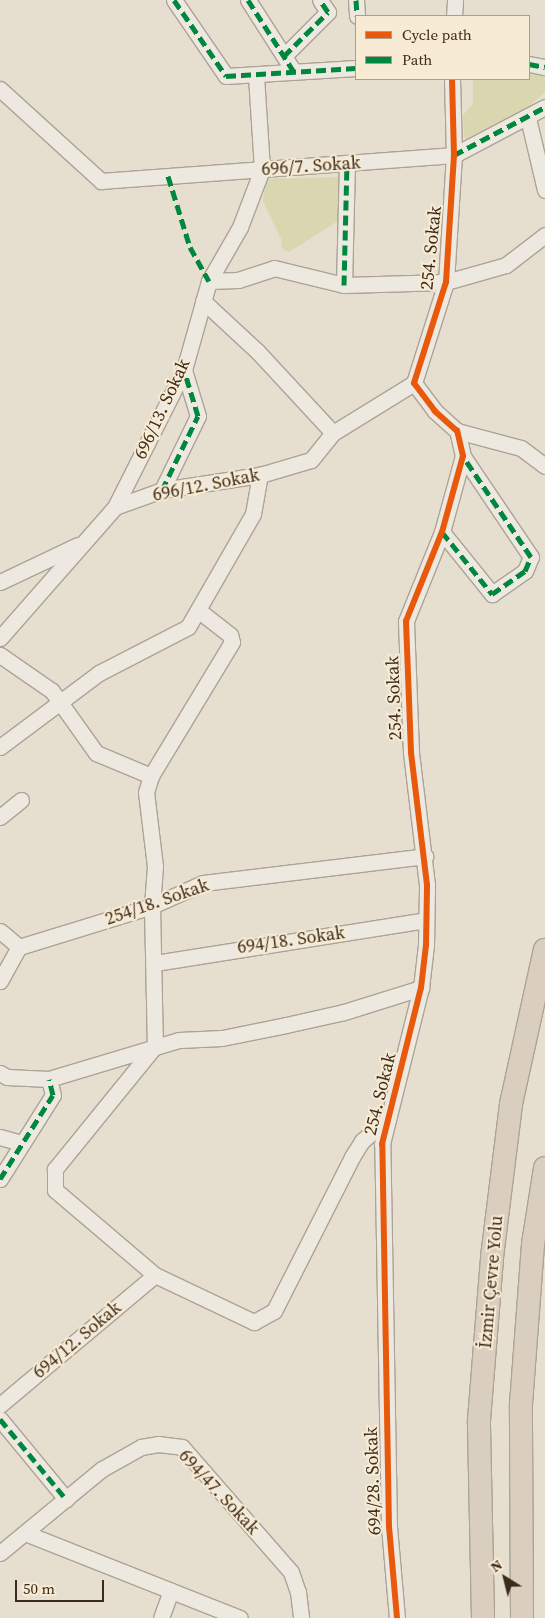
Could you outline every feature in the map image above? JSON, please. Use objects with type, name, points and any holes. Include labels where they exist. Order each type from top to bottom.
[{"type":"highway","name":"İzmir Çevre Yolu","points":[[483,1618],[479,1420],[492,1257],[511,1104],[545,950]]},
{"type":"highway","points":[[522,1618],[522,1404],[533,1244],[545,1168]]},
{"type":"street","points":[[174,0],[226,76],[355,68]]},
{"type":"street","points":[[248,0],[294,72]]},
{"type":"street","points":[[356,0],[357,15]]},
{"type":"street","points":[[454,0],[454,15]]},
{"type":"street","points":[[284,56],[324,6]]},
{"type":"street","points":[[530,64],[545,66]]},
{"type":"street","points":[[256,74],[262,169]]},
{"type":"street","name":"254. Sokak","points":[[414,383],[446,282],[454,155],[452,80]]},
{"type":"street","name":"696/7. Sokak","points":[[0,89],[101,181],[454,155]]},
{"type":"street","points":[[454,155],[528,118],[545,107]]},
{"type":"street","points":[[528,118],[545,190]]},
{"type":"street","points":[[344,285],[346,163]]},
{"type":"street","name":"696/13. Sokak","points":[[115,507],[184,370],[209,281],[240,227],[262,169]]},
{"type":"street","points":[[209,281],[238,280],[274,268],[344,285],[446,282],[506,265],[545,235]]},
{"type":"street","points":[[203,301],[258,352],[333,433]]},
{"type":"street","points":[[162,490],[198,416],[184,370]]},
{"type":"street","points":[[414,383],[434,411],[457,431],[521,448],[545,466]]},
{"type":"street","name":"696/12. Sokak","points":[[0,638],[115,507],[162,490],[260,475],[311,460],[333,433],[414,383]]},
{"type":"street","name":"254. Sokak","points":[[384,1342],[382,1144],[422,988],[426,920],[425,856],[411,752],[406,621],[442,532],[463,456],[457,431]]},
{"type":"street","points":[[442,532],[492,594],[525,570],[531,557],[463,456]]},
{"type":"street","points":[[0,747],[98,673],[188,627],[252,514],[260,475]]},
{"type":"street","points":[[0,582],[84,543]]},
{"type":"street","points":[[198,610],[230,634],[232,642],[151,776],[146,792],[155,866],[152,906],[155,963],[155,1046],[55,1169],[55,1190],[155,1275],[254,1322],[274,1311],[352,1157],[362,1141],[388,1118]]},
{"type":"street","points":[[0,655],[52,691],[96,753],[151,776]]},
{"type":"street","points":[[0,817],[21,800]]},
{"type":"street","name":"254/18. Sokak","points":[[19,947],[152,906],[203,883],[425,856]]},
{"type":"street","name":"694/18. Sokak","points":[[155,963],[426,920]]},
{"type":"street","points":[[0,931],[19,947],[0,981]]},
{"type":"street","points":[[0,1073],[7,1077],[49,1079],[178,1040],[222,1038],[311,1019],[422,988]]},
{"type":"street","points":[[0,1179],[53,1095],[49,1079]]},
{"type":"street","points":[[0,1137],[21,1143]]},
{"type":"street","name":"694/12. Sokak","points":[[0,1404],[155,1275]]},
{"type":"street","name":"694/28. Sokak","points":[[384,1342],[389,1527],[397,1618]]},
{"type":"street","points":[[0,1419],[66,1499]]},
{"type":"street","name":"694/47. Sokak","points":[[0,1553],[102,1468],[141,1447],[158,1444],[182,1447],[291,1572],[298,1592],[300,1618]]},
{"type":"street","points":[[24,1533],[240,1618]]},
{"type":"street","points":[[161,1618],[171,1591]]},
{"type":"green space","points":[[530,68],[545,70],[545,92],[524,111],[465,139],[462,116],[473,104],[473,80],[530,80]]},
{"type":"green space","points":[[339,177],[341,219],[289,252],[281,248],[282,241],[263,201],[266,179]]},
{"type":"marked path","points":[[174,0],[226,76],[355,68]]},
{"type":"marked path","points":[[248,0],[294,72]]},
{"type":"marked path","points":[[284,56],[328,12],[320,0]]},
{"type":"marked path","points":[[356,0],[357,15]]},
{"type":"marked path","points":[[530,64],[545,67]]},
{"type":"marked path","points":[[454,155],[545,107]]},
{"type":"marked path","points":[[344,285],[347,163]]},
{"type":"marked path","points":[[168,176],[190,247],[209,281]]},
{"type":"marked path","points":[[162,490],[198,416],[184,370]]},
{"type":"marked path","points":[[442,532],[492,594],[525,571],[531,557],[463,456]]},
{"type":"marked path","points":[[0,1179],[53,1095],[49,1079]]},
{"type":"marked path","points":[[0,1419],[66,1499]]},
{"type":"cycle path","points":[[397,1618],[389,1527],[382,1144],[421,988],[426,945],[427,885],[411,752],[406,621],[442,532],[463,456],[457,431],[435,411],[414,383],[446,282],[454,155],[452,80]]}]
